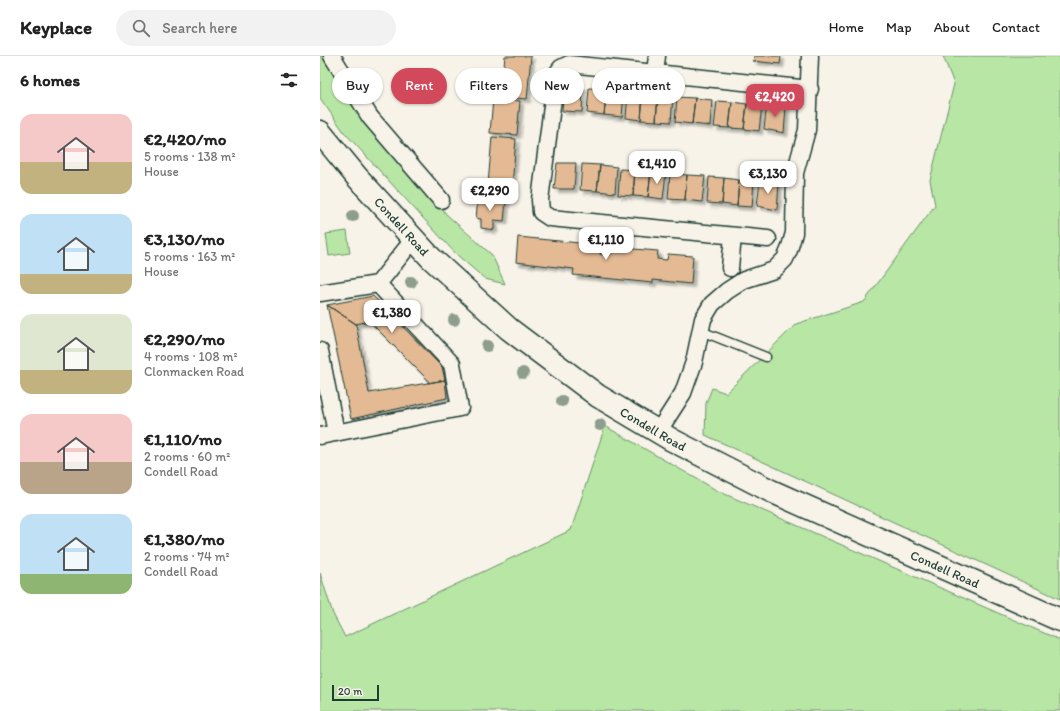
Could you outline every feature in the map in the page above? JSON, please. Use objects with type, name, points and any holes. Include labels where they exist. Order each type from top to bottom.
[{"type":"main road","name":"Condell Road","points":[[320,132],[357,177],[431,258],[509,329],[598,396],[658,432],[771,491],[1060,620]]},
{"type":"street","points":[[332,56],[370,117],[441,200]]},
{"type":"street","points":[[656,68],[657,56]]},
{"type":"street","points":[[658,432],[683,393],[694,362],[704,319],[712,304],[727,291],[744,280],[774,270],[785,259],[789,250],[794,233],[795,173],[807,130],[810,89],[810,56]]},
{"type":"street","points":[[624,68],[574,60],[561,68],[556,75],[540,200],[542,212],[550,218],[557,220],[768,239]]},
{"type":"street","points":[[685,76],[810,89]]},
{"type":"street","points":[[730,268],[733,236]]},
{"type":"street","points":[[320,293],[378,284],[414,240]]},
{"type":"street","points":[[320,436],[460,408],[452,364],[378,284]]},
{"type":"street","points":[[320,351],[336,433]]},
{"type":"lane","points":[[701,331],[766,357]]},
{"type":"green space","points":[[320,56],[340,56],[348,68],[332,68],[332,104],[372,104],[446,214],[492,255],[505,284],[485,279],[456,254],[344,132],[320,98]]},
{"type":"green space","points":[[943,56],[1060,56],[1060,599],[705,435],[706,403],[712,388],[726,393],[796,324],[864,302],[935,205],[930,180],[954,84]]},
{"type":"green space","points":[[347,231],[350,253],[329,256],[326,234]]},
{"type":"green space","points":[[605,426],[718,491],[1060,640],[1060,711],[320,711],[320,573],[333,614],[345,637],[571,530]]},
{"type":"building","points":[[505,56],[531,56],[527,99],[522,99],[522,68],[504,68]]},
{"type":"building","points":[[754,56],[781,56],[780,64],[753,61]]},
{"type":"building","points":[[589,88],[592,88],[592,104],[605,104],[604,115],[587,113]]},
{"type":"building","points":[[685,97],[695,98],[692,124],[675,122],[676,104],[685,104]]},
{"type":"building","points":[[695,98],[712,100],[710,126],[692,124]]},
{"type":"building","points":[[717,101],[732,102],[729,128],[714,127]]},
{"type":"building","points":[[732,102],[747,104],[744,129],[729,128]]},
{"type":"building","points":[[767,103],[786,107],[784,133],[764,129]]},
{"type":"building","points":[[493,104],[520,104],[517,135],[490,133]]},
{"type":"building","points":[[563,104],[582,104],[582,112],[562,111]]},
{"type":"building","points":[[605,104],[623,104],[622,117],[604,115]]},
{"type":"building","points":[[627,104],[642,104],[641,120],[626,118]]},
{"type":"building","points":[[642,104],[657,104],[656,121],[641,120]]},
{"type":"building","points":[[657,104],[672,104],[671,122],[656,121]]},
{"type":"building","points":[[747,104],[762,105],[759,131],[744,129]]},
{"type":"building","points":[[492,137],[516,139],[511,198],[487,196]]},
{"type":"building","points":[[557,163],[576,163],[574,189],[554,189]]},
{"type":"building","points":[[582,164],[600,165],[597,191],[580,190]]},
{"type":"building","points":[[600,165],[617,167],[615,193],[597,191]]},
{"type":"building","points":[[620,169],[635,170],[633,196],[618,195]]},
{"type":"building","points":[[635,170],[651,171],[648,197],[633,196]]},
{"type":"building","points":[[651,171],[666,173],[663,199],[648,197]]},
{"type":"building","points":[[670,173],[687,175],[685,200],[668,199]]},
{"type":"building","points":[[687,175],[705,176],[702,202],[685,200]]},
{"type":"building","points":[[709,177],[724,178],[722,204],[707,203]]},
{"type":"building","points":[[724,178],[739,180],[737,206],[722,204]]},
{"type":"building","points":[[739,180],[754,181],[752,207],[737,206]]},
{"type":"building","points":[[760,180],[779,183],[777,210],[757,206]]},
{"type":"building","points":[[478,198],[506,201],[504,221],[494,220],[494,230],[481,228],[481,219],[476,218]]},
{"type":"building","points":[[518,237],[600,245],[600,254],[610,255],[610,247],[658,251],[657,259],[667,260],[668,254],[693,256],[691,284],[653,280],[653,283],[573,275],[574,269],[516,262]]},
{"type":"building","points":[[373,296],[442,367],[445,380],[428,383],[428,380],[369,321],[356,324],[327,305]]},
{"type":"building","points":[[327,305],[356,324],[369,393],[445,380],[447,398],[351,419]]}]
